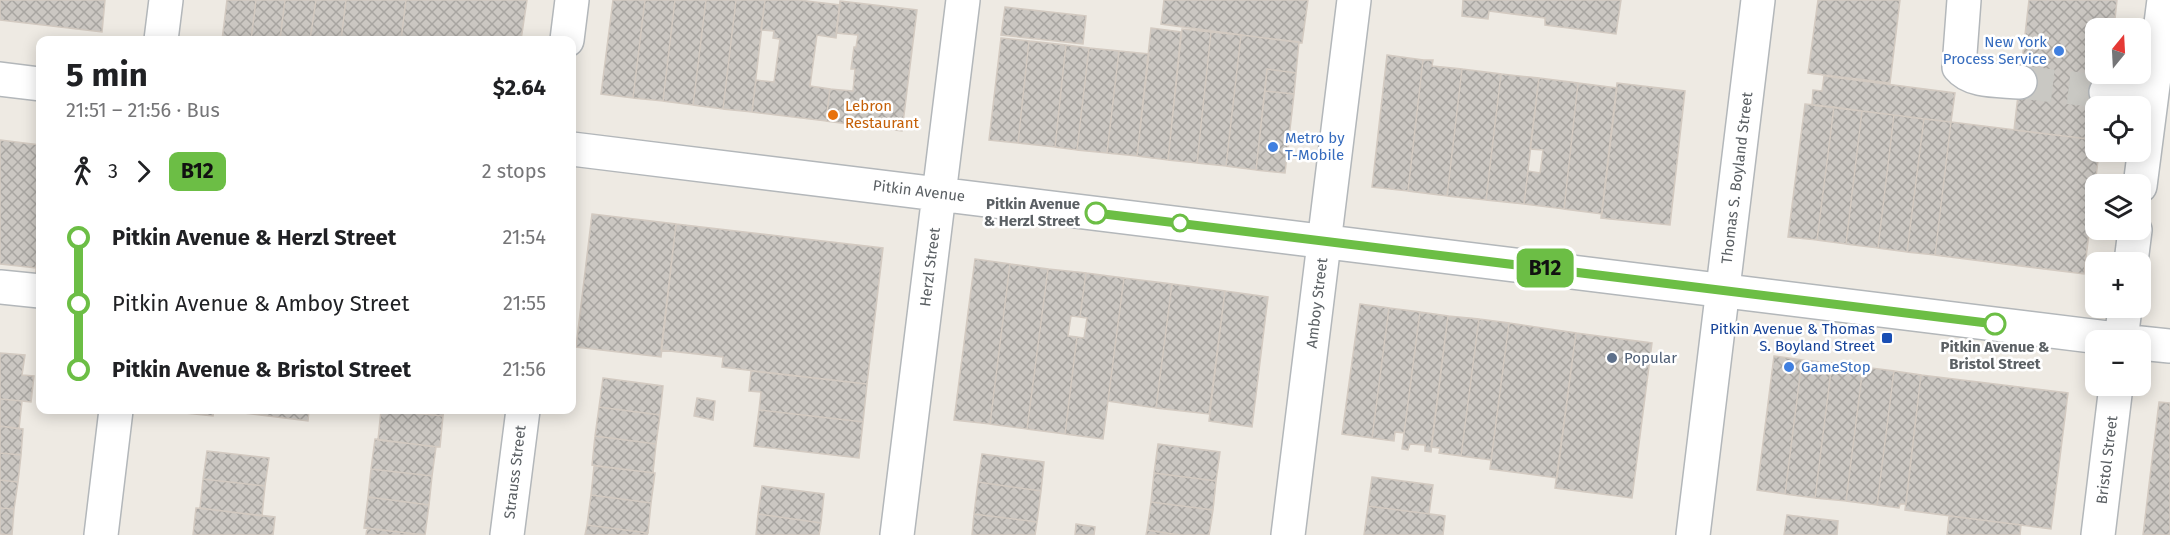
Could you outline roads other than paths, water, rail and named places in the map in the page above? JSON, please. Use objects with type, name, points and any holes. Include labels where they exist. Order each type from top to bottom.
[{"type":"street","points":[[162,36],[166,0]]},
{"type":"street","points":[[568,36],[572,0]]},
{"type":"street","name":"Herzl Street","points":[[897,535],[963,0]]},
{"type":"street","name":"Amboy Street","points":[[1288,535],[1354,0]]},
{"type":"street","name":"Thomas S. Boyland Street","points":[[1693,535],[1758,0]]},
{"type":"street","points":[[1964,0],[1959,67],[1972,77],[2019,82]]},
{"type":"street","points":[[2151,99],[2164,0]]},
{"type":"street","points":[[0,79],[36,84]]},
{"type":"street","points":[[2106,92],[2132,96]]},
{"type":"street","name":"Pitkin Avenue","points":[[576,149],[2085,335]]},
{"type":"street","points":[[0,287],[36,291]]},
{"type":"street","points":[[2151,344],[2170,346]]},
{"type":"street","name":"Bristol Street","points":[[2098,535],[2115,396]]},
{"type":"street","points":[[101,535],[116,414]]},
{"type":"street","name":"Strauss Street","points":[[507,535],[522,414]]},
{"type":"tunnel","points":[[2020,82],[2106,92]]},
{"type":"place","name":"New York Process Service","points":[[2059,51]]},
{"type":"place","name":"Lebron Restaurant","points":[[833,115]]},
{"type":"place","name":"Metro by T-Mobile","points":[[1273,147]]},
{"type":"place","name":"Pitkin Avenue & Herzl Street","points":[[1096,213]]},
{"type":"place","name":"Pitkin Avenue & Bristol Street","points":[[1995,324]]},
{"type":"place","name":"Pitkin Avenue & Thomas S. Boyland Street","points":[[1887,338]]},
{"type":"place","name":"Popular","points":[[1612,358]]},
{"type":"place","name":"GameStop","points":[[1789,367]]}]
